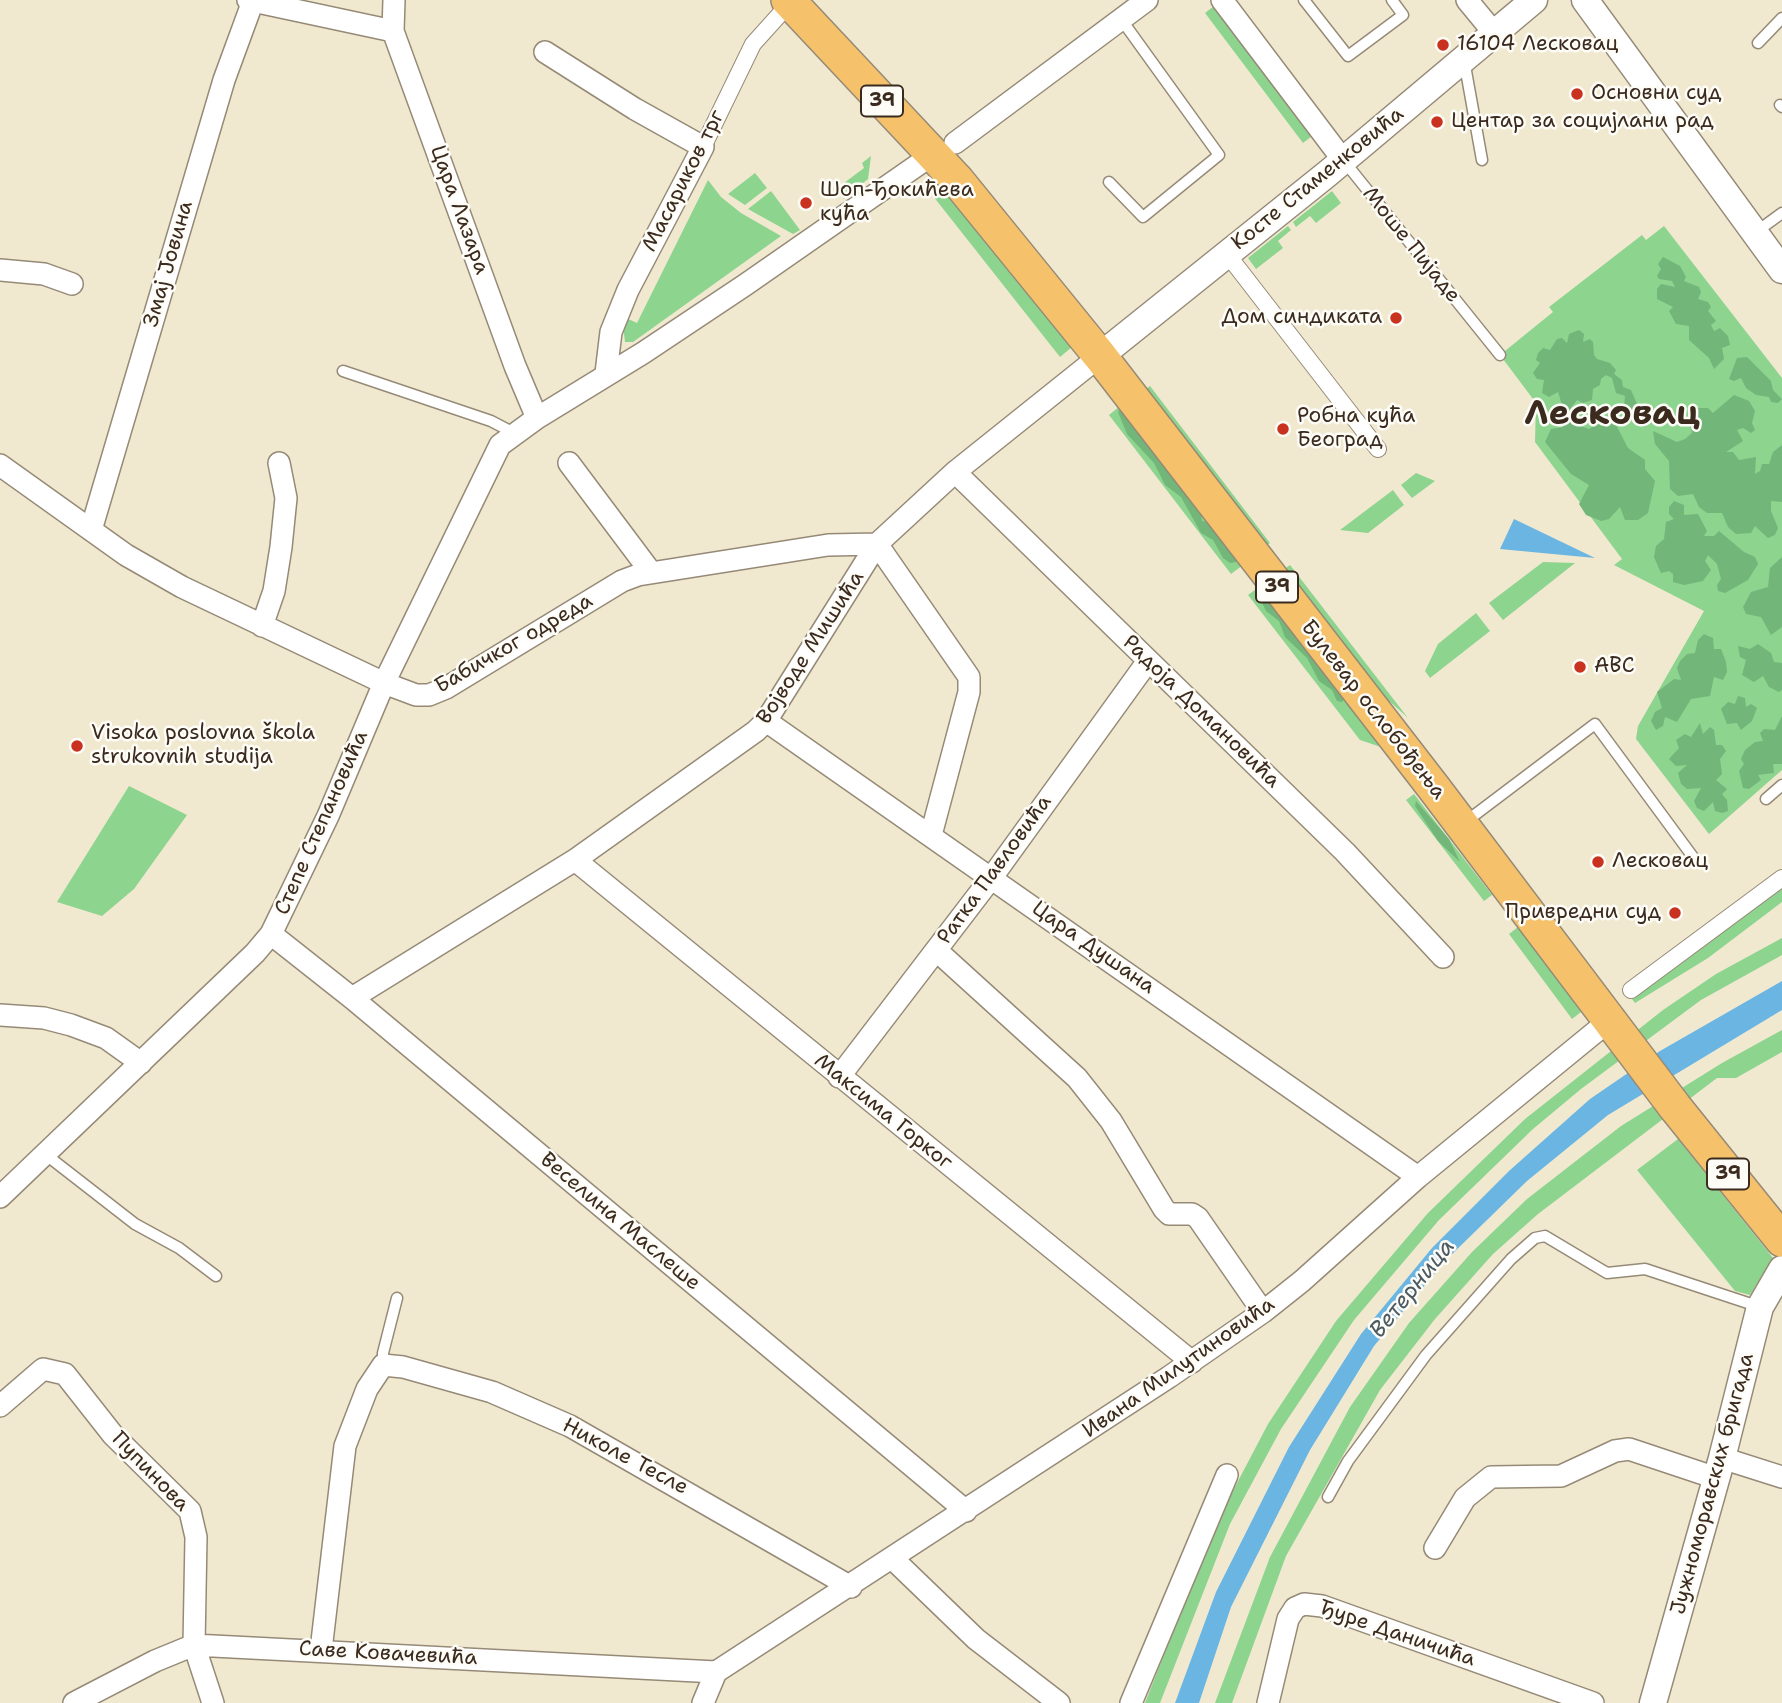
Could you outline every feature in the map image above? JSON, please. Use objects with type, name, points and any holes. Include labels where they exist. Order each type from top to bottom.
[{"type":"main road","name":"Булевар ослобођења","points":[[789,1],[944,149],[957,180],[1100,356],[1461,824],[1675,1107],[1782,1240]]},
{"type":"street","points":[[251,0],[393,31]]},
{"type":"street","name":"Змај Јовина","points":[[91,530],[224,80],[251,0]]},
{"type":"street","name":"Цара Лазара","points":[[394,0],[393,31],[515,366],[537,418]]},
{"type":"street","points":[[514,433],[606,373],[643,353],[944,149],[1147,0]]},
{"type":"street","name":"Моше Пијаде","points":[[1222,0],[1343,160]]},
{"type":"street","points":[[1467,0],[1495,34]]},
{"type":"street","name":"Косте Стаменковића","points":[[1100,356],[1343,160],[1534,0]]},
{"type":"street","points":[[1585,0],[1782,270]]},
{"type":"street","name":"Масариков трг","points":[[606,373],[611,332],[624,301],[753,44],[789,1]]},
{"type":"street","name":"Масариков трг","points":[[545,52],[703,147]]},
{"type":"street","points":[[1227,254],[1378,449]]},
{"type":"street","points":[[0,270],[44,274],[72,284]]},
{"type":"street","name":"Војводе Мишића","points":[[352,998],[575,860],[737,748],[766,721],[877,544],[956,472],[1100,356]]},
{"type":"street","name":"Степе Степановића","points":[[0,1198],[271,934],[328,816],[384,684],[492,457],[514,433]]},
{"type":"street","points":[[261,626],[274,591],[281,547],[286,498],[279,463]]},
{"type":"street","points":[[569,463],[650,571]]},
{"type":"street","name":"Бабичког одреда","points":[[0,465],[126,555],[182,587],[384,684],[416,695],[429,695],[446,688],[622,581],[650,571],[828,545],[877,544]]},
{"type":"street","name":"Радоја Домановића","points":[[956,472],[1345,852],[1443,957]]},
{"type":"street","points":[[877,544],[969,677],[969,692],[931,835]]},
{"type":"street","name":"Ратка Павловића","points":[[839,1077],[992,877],[1148,661]]},
{"type":"street","name":"Цара Душана","points":[[766,721],[1418,1177]]},
{"type":"street","name":"Максима Горког","points":[[575,860],[1192,1362]]},
{"type":"street","points":[[1631,990],[1782,878]]},
{"type":"street","name":"Веселина Маслеше","points":[[271,934],[352,998],[966,1511]]},
{"type":"street","points":[[936,950],[1076,1078],[1111,1121],[1164,1209],[1169,1214],[1192,1214],[1198,1218],[1263,1311]]},
{"type":"street","points":[[0,1015],[44,1018],[71,1025],[106,1038],[141,1063]]},
{"type":"street","name":"Ивана Милутиновића","points":[[716,1672],[851,1587],[1192,1362],[1302,1281],[1418,1177],[1617,1029]]},
{"type":"street","name":"Јужноморавских бригада","points":[[1653,1703],[1719,1468],[1760,1307],[1782,1269]]},
{"type":"street","points":[[321,1650],[345,1446],[367,1389],[383,1365]]},
{"type":"street","name":"Николе Тесле","points":[[383,1365],[403,1367],[492,1392],[570,1426],[686,1490],[851,1587]]},
{"type":"street","name":"Пупинова","points":[[0,1406],[43,1369],[65,1374],[113,1435],[190,1511],[196,1537],[194,1645],[213,1703]]},
{"type":"street","points":[[1435,1548],[1465,1498],[1491,1477],[1561,1476],[1615,1451],[1629,1450],[1782,1477]]},
{"type":"street","points":[[1131,1703],[1227,1475]]},
{"type":"street","points":[[893,1559],[976,1639],[1059,1703]]},
{"type":"street","name":"Ђуре Даничића","points":[[1268,1703],[1288,1619],[1295,1608],[1304,1604],[1322,1606],[1592,1703]]},
{"type":"street","name":"Саве Ковачевића","points":[[74,1703],[155,1661],[194,1645],[716,1672]]},
{"type":"street","points":[[703,1703],[716,1672]]},
{"type":"lane","points":[[1304,0],[1348,56],[1403,15],[1392,0]]},
{"type":"lane","points":[[1758,43],[1782,18]]},
{"type":"lane","points":[[1109,182],[1143,217],[1219,155],[1121,19]]},
{"type":"lane","points":[[1464,58],[1482,160]]},
{"type":"lane","name":"Моше Пијаде","points":[[1343,160],[1500,355]]},
{"type":"lane","points":[[1754,233],[1782,213]]},
{"type":"lane","points":[[343,371],[480,417],[514,433]]},
{"type":"lane","points":[[1461,824],[1595,724],[1693,857]]},
{"type":"lane","points":[[1766,799],[1782,785]]},
{"type":"lane","points":[[45,1154],[119,1213],[180,1248],[216,1276]]},
{"type":"lane","points":[[1328,1497],[1348,1461],[1426,1355],[1511,1259],[1535,1238],[1545,1236],[1607,1273],[1645,1269],[1760,1307]]},
{"type":"lane","points":[[383,1365],[383,1353],[397,1298]]},
{"type":"green space","points":[[1218,3],[1316,133],[1303,143],[1205,13]]},
{"type":"green space","points":[[871,156],[868,179],[844,199],[836,189],[864,168],[862,163]]},
{"type":"green space","points":[[755,173],[767,188],[745,205],[728,194]]},
{"type":"green space","points":[[708,180],[721,197],[741,213],[781,236],[633,342],[625,342],[623,325],[626,318],[637,323]]},
{"type":"green space","points":[[948,184],[1078,342],[1060,357],[933,196]]},
{"type":"green space","points":[[771,191],[800,230],[793,234],[748,209]]},
{"type":"green space","points":[[1332,191],[1341,203],[1316,223],[1310,216],[1296,227],[1293,222]]},
{"type":"green space","points":[[1288,226],[1291,230],[1278,241],[1283,248],[1256,269],[1248,258]]},
{"type":"green space","points":[[1664,226],[1782,378],[1782,770],[1709,834],[1636,739],[1638,726],[1704,611],[1614,565],[1622,559],[1535,442],[1536,403],[1500,355],[1553,312],[1549,307],[1642,235],[1646,240]]},
{"type":"green space","points":[[1663,257],[1680,266],[1686,277],[1684,281],[1699,287],[1701,292],[1698,299],[1708,302],[1711,307],[1708,311],[1716,321],[1711,325],[1714,331],[1720,328],[1728,336],[1730,345],[1722,348],[1724,359],[1714,369],[1709,358],[1689,340],[1689,326],[1676,324],[1669,311],[1673,307],[1657,299],[1657,289],[1661,284],[1675,287],[1672,281],[1659,279],[1657,276],[1661,269],[1658,264]]},
{"type":"green space","points":[[1579,330],[1584,334],[1583,342],[1590,339],[1593,342],[1597,359],[1610,363],[1616,370],[1614,374],[1622,380],[1623,387],[1631,390],[1640,411],[1646,416],[1645,419],[1639,422],[1636,412],[1624,407],[1625,396],[1616,393],[1612,378],[1606,375],[1601,379],[1600,385],[1593,389],[1592,400],[1583,403],[1577,400],[1570,409],[1563,408],[1558,392],[1549,397],[1542,393],[1544,380],[1537,379],[1533,373],[1540,363],[1536,360],[1538,353],[1543,348],[1550,350],[1557,339],[1562,338],[1567,343],[1569,334]]},
{"type":"green space","points":[[1747,357],[1771,381],[1773,390],[1782,399],[1778,403],[1771,402],[1769,397],[1756,395],[1746,388],[1741,378],[1734,381],[1729,379],[1737,358]]},
{"type":"green space","points":[[1150,386],[1270,543],[1263,548],[1143,391]]},
{"type":"green space","points":[[1734,395],[1749,401],[1755,411],[1752,423],[1755,430],[1751,433],[1743,428],[1737,430],[1743,441],[1726,452],[1733,452],[1739,460],[1756,457],[1755,474],[1760,471],[1762,464],[1769,464],[1773,452],[1782,445],[1782,502],[1771,501],[1771,511],[1778,528],[1775,535],[1768,538],[1755,526],[1751,533],[1736,534],[1728,527],[1722,513],[1707,513],[1699,507],[1693,494],[1678,496],[1670,489],[1669,461],[1655,444],[1653,431],[1677,442],[1685,439],[1692,433],[1689,423],[1693,408],[1708,408],[1713,413]]},
{"type":"green space","points":[[1125,402],[1247,562],[1231,574],[1109,415]]},
{"type":"green space","points":[[1121,408],[1200,508],[1202,521],[1214,523],[1238,557],[1236,562],[1230,563],[1223,558],[1213,540],[1201,533],[1181,497],[1165,485],[1154,463],[1127,434],[1118,412]]},
{"type":"green space","points":[[1573,416],[1578,418],[1580,426],[1589,429],[1600,422],[1616,425],[1628,448],[1645,460],[1645,469],[1655,481],[1648,513],[1638,520],[1625,520],[1620,507],[1609,519],[1601,521],[1586,515],[1579,504],[1589,485],[1571,474],[1545,442],[1551,429],[1563,427],[1564,419]]},
{"type":"green space","points":[[1416,473],[1435,481],[1412,498],[1401,485]]},
{"type":"green space","points":[[1393,490],[1404,505],[1368,533],[1340,530]]},
{"type":"green space","points":[[1674,501],[1684,505],[1684,515],[1698,514],[1707,531],[1704,536],[1714,536],[1719,531],[1744,552],[1755,557],[1758,564],[1748,580],[1725,593],[1718,591],[1717,585],[1721,579],[1717,564],[1708,555],[1705,561],[1711,570],[1703,581],[1684,585],[1673,582],[1673,574],[1669,571],[1661,573],[1654,557],[1656,546],[1664,539],[1666,522],[1674,519],[1669,514],[1669,507]]},
{"type":"green space","points":[[1782,557],[1782,627],[1771,635],[1761,617],[1746,614],[1743,607],[1751,592],[1768,587],[1770,568]]},
{"type":"green space","points":[[1543,562],[1575,563],[1503,620],[1489,603]]},
{"type":"green space","points":[[1290,565],[1408,718],[1365,679],[1282,571]]},
{"type":"green space","points":[[1264,583],[1393,751],[1360,740],[1248,595]]},
{"type":"green space","points":[[1262,589],[1289,622],[1297,640],[1317,659],[1317,666],[1334,680],[1345,698],[1342,702],[1337,701],[1332,690],[1319,681],[1307,658],[1285,637],[1279,621],[1266,611],[1258,594]]},
{"type":"green space","points":[[1476,613],[1490,631],[1430,678],[1425,671],[1438,644]]},
{"type":"green space","points":[[1704,634],[1713,638],[1714,649],[1721,649],[1727,672],[1723,680],[1714,677],[1710,696],[1691,699],[1677,722],[1665,717],[1663,726],[1656,730],[1651,721],[1655,712],[1662,708],[1657,692],[1674,679],[1681,680],[1677,668],[1680,661],[1687,654],[1695,653],[1698,640]]},
{"type":"green space","points":[[1758,644],[1771,653],[1774,662],[1782,663],[1782,690],[1779,692],[1769,687],[1763,676],[1754,682],[1742,675],[1746,660],[1740,657],[1738,646],[1750,649]]},
{"type":"green space","points":[[1738,696],[1745,698],[1746,707],[1751,704],[1757,708],[1752,721],[1741,730],[1737,723],[1727,724],[1721,709],[1728,702],[1735,704]]},
{"type":"green space","points":[[1782,716],[1782,764],[1773,764],[1774,773],[1758,775],[1761,780],[1749,789],[1743,788],[1739,771],[1744,764],[1741,759],[1745,750],[1755,742],[1763,741],[1760,733],[1764,729],[1775,730]]},
{"type":"green space","points":[[1700,723],[1703,734],[1710,727],[1714,730],[1716,745],[1722,745],[1726,751],[1720,759],[1722,774],[1716,780],[1727,789],[1722,794],[1727,800],[1728,811],[1722,813],[1715,811],[1713,802],[1704,811],[1697,808],[1694,801],[1701,788],[1687,789],[1681,784],[1678,773],[1687,765],[1676,766],[1669,759],[1679,748],[1676,740],[1685,734],[1691,737]]},
{"type":"green space","points":[[129,786],[187,815],[134,889],[102,916],[57,902]]},
{"type":"green space","points":[[1414,794],[1492,895],[1484,901],[1406,800]]},
{"type":"green space","points":[[1416,801],[1449,839],[1460,862],[1438,841],[1415,806]]},
{"type":"green space","points":[[1782,882],[1782,902],[1708,958],[1635,1003],[1629,995]]},
{"type":"green space","points":[[1518,927],[1581,1012],[1572,1019],[1509,934]]},
{"type":"green space","points":[[1782,938],[1782,955],[1701,1000],[1581,1089],[1533,1129],[1439,1220],[1354,1320],[1281,1429],[1230,1524],[1160,1703],[1145,1703],[1215,1525],[1268,1424],[1336,1321],[1428,1213],[1525,1119],[1663,1010],[1716,974]]},
{"type":"green space","points":[[1782,1030],[1782,1052],[1736,1078],[1717,1078],[1538,1214],[1493,1254],[1435,1319],[1380,1390],[1286,1556],[1232,1703],[1215,1703],[1270,1557],[1350,1407],[1409,1323],[1472,1252],[1527,1199],[1621,1126],[1722,1063]]},
{"type":"green space","points":[[1678,1139],[1773,1258],[1750,1295],[1735,1291],[1637,1170]]},
{"type":"water","points":[[1514,519],[1595,558],[1500,549]]},
{"type":"water","name":"Ветерница","points":[[1782,981],[1782,1010],[1608,1115],[1527,1181],[1446,1260],[1374,1346],[1310,1450],[1231,1607],[1199,1703],[1175,1703],[1216,1592],[1289,1447],[1361,1334],[1432,1248],[1509,1171],[1590,1099],[1660,1051]]},
{"type":"place","name":"16104 Лесковац","points":[[1443,45]]},
{"type":"place","name":"Основни суд","points":[[1577,94]]},
{"type":"place","name":"Центар за социјлани рад","points":[[1437,122]]},
{"type":"place","name":"Шоп-Ђокићева кућа","points":[[806,203]]},
{"type":"place","name":"Дом синдиката","points":[[1396,318]]},
{"type":"place","name":"Робна кућа Београд","points":[[1283,429]]},
{"type":"place","name":"ABC","points":[[1580,667]]},
{"type":"place","name":"Visoka poslovna škola strukovnih studija","points":[[77,746]]},
{"type":"place","name":"Лесковац","points":[[1598,862]]},
{"type":"place","name":"Привредни суд","points":[[1675,913]]},
{"type":"district","name":"Лесковац","points":[[1612,415]]}]
